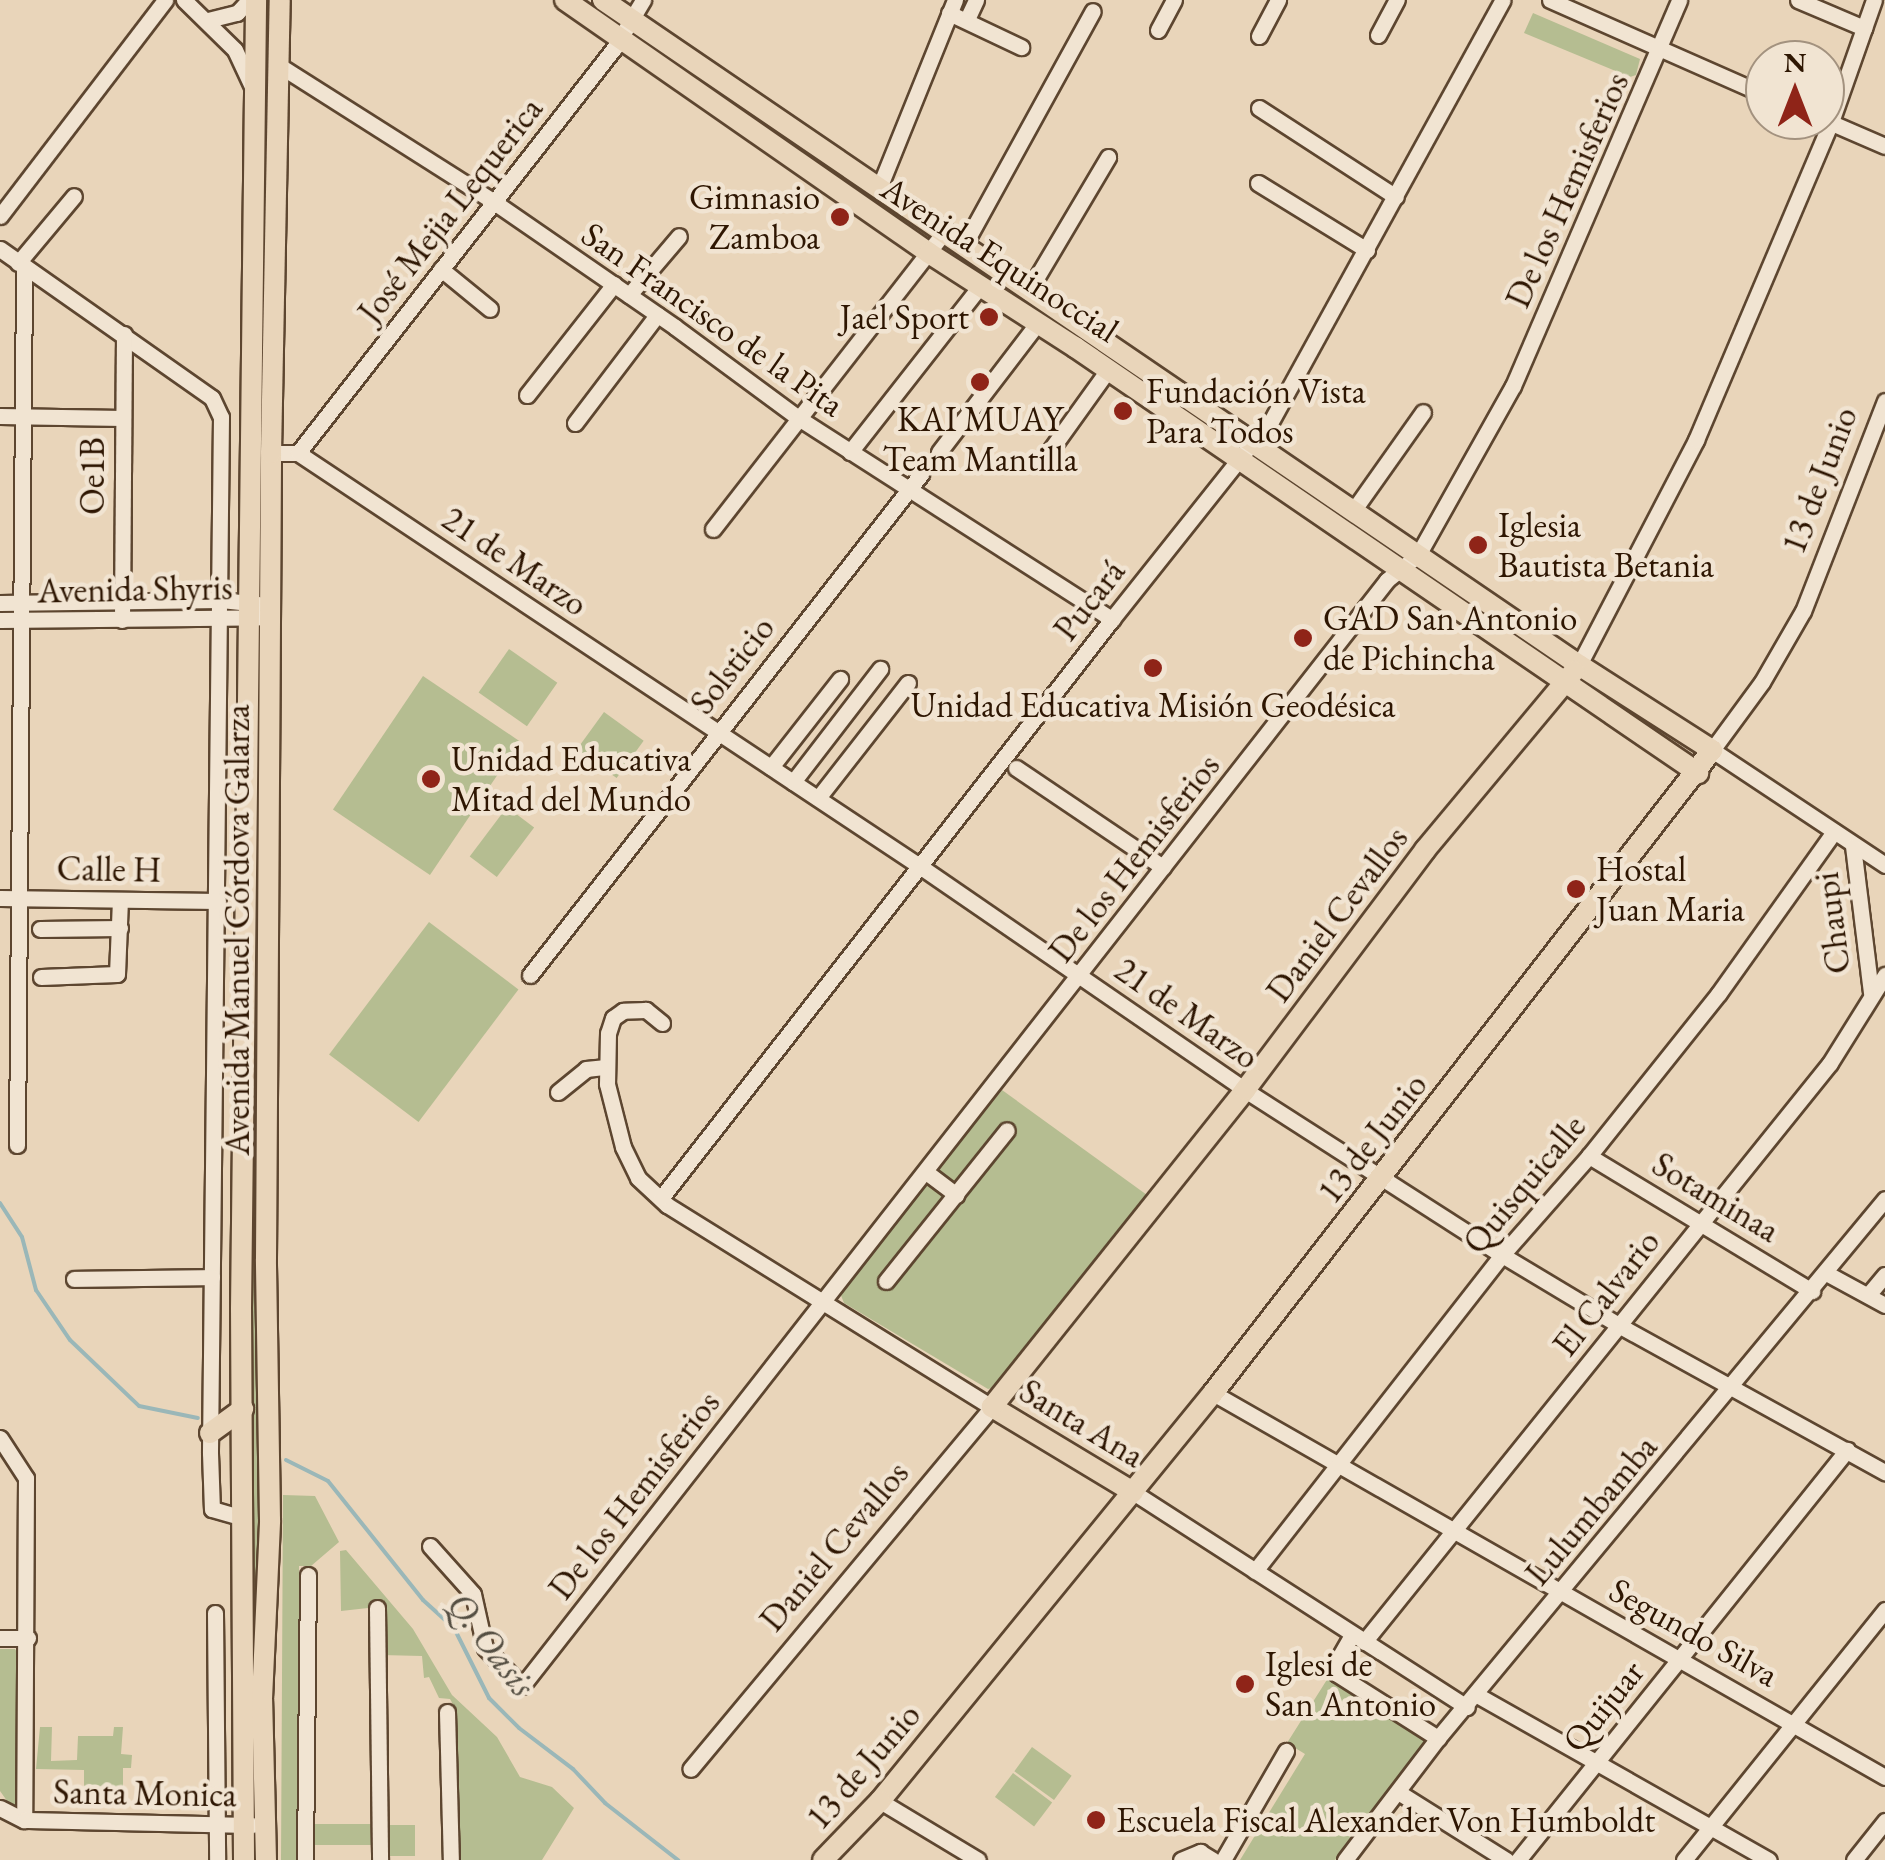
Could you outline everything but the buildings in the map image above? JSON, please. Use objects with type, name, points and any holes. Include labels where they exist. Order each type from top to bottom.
[{"type":"main road","name":"Avenida Manuel Córdova Galarza","points":[[244,1860],[241,1309],[253,0]]},
{"type":"main road","name":"Avenida Manuel Córdova Galarza","points":[[266,1860],[262,1700],[275,1428],[271,453],[280,0]]},
{"type":"main road","name":"Avenida Equinoccial","points":[[565,0],[1400,573],[1712,750]]},
{"type":"main road","name":"Avenida Equinoccial","points":[[603,0],[1418,556],[1698,774]]},
{"type":"main road","name":"Daniel Cevallos","points":[[992,1406],[1245,1090],[1425,850],[1572,673]]},
{"type":"main road","name":"13 de Junio","points":[[823,1860],[880,1801],[1213,1393],[1698,774],[1712,750]]},
{"type":"main road","points":[[246,933],[270,932]]},
{"type":"main road","name":"Santa Ana","points":[[992,1406],[1133,1492]]},
{"type":"main road","points":[[210,1433],[243,1409]]},
{"type":"street","points":[[0,216],[165,0]]},
{"type":"street","points":[[184,0],[234,50],[254,88]]},
{"type":"street","points":[[208,20],[237,13],[253,0]]},
{"type":"street","name":"José Mejia Lequerica","points":[[298,453],[620,38],[643,0]]},
{"type":"street","points":[[1158,30],[1174,0]]},
{"type":"street","points":[[1259,36],[1278,0]]},
{"type":"street","points":[[1378,36],[1397,0]]},
{"type":"street","name":"Pucará","points":[[661,1198],[1112,619],[1252,443],[1264,434],[1504,0]]},
{"type":"street","points":[[1550,0],[1745,86]]},
{"type":"street","name":"De los Hemisferios","points":[[430,1546],[473,1594],[485,1648],[522,1686],[1387,580],[1418,556],[1514,386],[1679,0]]},
{"type":"street","points":[[1798,0],[1864,28]]},
{"type":"street","name":"Daniel Cevallos","points":[[1845,77],[1874,0]]},
{"type":"street","points":[[879,188],[952,7],[1020,47]]},
{"type":"street","points":[[963,247],[1093,11]]},
{"type":"street","name":"San Francisco de la Pita","points":[[280,66],[494,202],[800,420],[1112,619]]},
{"type":"street","points":[[1259,108],[1396,197]]},
{"type":"street","points":[[1845,128],[1885,146]]},
{"type":"street","name":"Daniel Cevallos","points":[[1572,673],[1672,494],[1820,140]]},
{"type":"street","points":[[1028,292],[1108,156]]},
{"type":"street","points":[[1258,183],[1367,250]]},
{"type":"street","points":[[17,1145],[9,1123],[18,898],[21,266],[74,196]]},
{"type":"street","points":[[713,528],[943,234]]},
{"type":"street","points":[[630,296],[679,236]]},
{"type":"street","points":[[0,249],[124,334],[219,408],[222,600],[210,1433],[212,1509],[244,1518]]},
{"type":"street","points":[[442,269],[490,309]]},
{"type":"street","points":[[527,395],[614,284]]},
{"type":"street","points":[[850,452],[980,286]]},
{"type":"street","points":[[575,423],[657,315]]},
{"type":"street","points":[[939,452],[1004,380],[1037,324]]},
{"type":"street","name":"Oe1B","points":[[122,620],[124,334]]},
{"type":"street","points":[[1044,460],[1108,370]]},
{"type":"street","name":"13 de Junio","points":[[1712,750],[1762,682],[1804,611],[1885,401]]},
{"type":"street","points":[[1352,512],[1423,412]]},
{"type":"street","points":[[0,416],[123,418]]},
{"type":"street","points":[[271,453],[298,453]]},
{"type":"street","name":"21 de Marzo","points":[[298,453],[771,766],[1381,1179],[1620,1326],[1885,1472]]},
{"type":"street","name":"Solsticio","points":[[530,975],[921,474]]},
{"type":"street","name":"Avenida Shyris","points":[[0,602],[222,600],[247,611]]},
{"type":"street","name":"Avenida Shyris","points":[[0,620],[221,619],[247,611],[271,611]]},
{"type":"street","points":[[794,782],[880,669]]},
{"type":"street","points":[[771,766],[840,679]]},
{"type":"street","points":[[818,798],[908,683]]},
{"type":"street","points":[[0,750],[19,751]]},
{"type":"street","points":[[1712,750],[1885,865]]},
{"type":"street","points":[[1016,768],[1163,867]]},
{"type":"street","name":"Quisquicalle","points":[[1255,1570],[1502,1255],[1589,1156],[1719,993],[1834,832]]},
{"type":"street","name":"Chaupi","points":[[1853,846],[1871,993]]},
{"type":"street","name":"Calle H","points":[[0,898],[218,901]]},
{"type":"street","points":[[41,977],[117,974],[120,900]]},
{"type":"street","points":[[40,929],[120,928]]},
{"type":"street","name":"El Calvario","points":[[1438,1738],[1334,1670],[1620,1326],[1830,1063],[1885,975]]},
{"type":"street","points":[[558,1092],[586,1069],[606,1068],[613,1018],[623,1011],[646,1010],[662,1022]]},
{"type":"street","name":"Santa Ana","points":[[606,1068],[630,1167],[661,1198],[992,1406]]},
{"type":"street","points":[[216,1082],[243,1083]]},
{"type":"street","points":[[886,1281],[1007,1130]]},
{"type":"street","name":"Sotaminaa","points":[[1589,1156],[1812,1291]]},
{"type":"street","points":[[926,1172],[956,1195]]},
{"type":"street","name":"Lulumbamba","points":[[1345,1860],[1438,1738],[1562,1594],[1885,1199]]},
{"type":"street","points":[[1826,1273],[1885,1305]]},
{"type":"street","points":[[1868,1296],[1885,1274]]},
{"type":"street","points":[[74,1279],[212,1277]]},
{"type":"street","points":[[212,1308],[241,1309]]},
{"type":"street","name":"Segundo Silva","points":[[1213,1393],[1336,1467],[1794,1722],[1880,1774]]},
{"type":"street","name":"Daniel Cevallos","points":[[690,1770],[992,1406]]},
{"type":"street","points":[[0,1438],[26,1478],[28,1638],[24,1820],[0,1808]]},
{"type":"street","name":"Quijuar","points":[[1518,1860],[1847,1450]]},
{"type":"street","name":"Santa Ana","points":[[1133,1492],[1358,1638],[1472,1701],[1598,1759],[1769,1860]]},
{"type":"street","points":[[305,1860],[308,1575]]},
{"type":"street","points":[[378,1608],[380,1860]]},
{"type":"street","points":[[1684,1860],[1885,1610]]},
{"type":"street","points":[[215,1613],[217,1860]]},
{"type":"street","points":[[0,1638],[28,1638]]},
{"type":"street","points":[[448,1712],[451,1860]]},
{"type":"street","points":[[1223,1860],[1286,1751]]},
{"type":"street","points":[[1880,1774],[1885,1756]]},
{"type":"street","points":[[1398,1792],[1506,1860]]},
{"type":"street","points":[[880,1801],[978,1860]]},
{"type":"street","name":"Santa Monica","points":[[24,1820],[264,1825]]},
{"type":"street","points":[[1854,1860],[1885,1821]]},
{"type":"street","points":[[1181,1860],[1200,1852],[1213,1860]]},
{"type":"green space","points":[[262,0],[273,0],[264,600],[256,600]]},
{"type":"green space","points":[[1533,13],[1640,59],[1636,75],[1630,77],[1524,33]]},
{"type":"green space","points":[[654,44],[910,218],[904,226],[649,50]]},
{"type":"green space","points":[[509,649],[557,683],[527,726],[479,692]]},
{"type":"green space","points":[[423,676],[520,741],[430,875],[333,809]]},
{"type":"green space","points":[[604,712],[644,741],[617,778],[577,749]]},
{"type":"green space","points":[[507,807],[534,827],[497,877],[470,857]]},
{"type":"green space","points":[[429,922],[518,989],[419,1122],[329,1055]]},
{"type":"green space","points":[[253,939],[264,939],[263,1493],[256,1820],[247,1820]]},
{"type":"green space","points":[[1002,1090],[1147,1195],[997,1387],[988,1389],[844,1303],[840,1293]]},
{"type":"green space","points":[[283,1495],[315,1496],[339,1542],[311,1566],[299,1566],[301,1860],[281,1860]]},
{"type":"green space","points":[[346,1550],[413,1629],[452,1695],[497,1737],[520,1777],[552,1787],[574,1808],[542,1860],[461,1860],[454,1706],[450,1699],[439,1698],[429,1677],[424,1678],[422,1656],[381,1655],[386,1603],[378,1600],[368,1608],[341,1611],[340,1551]]},
{"type":"green space","points":[[0,1649],[15,1649],[18,1654],[16,1805],[10,1805],[0,1791]]},
{"type":"green space","points":[[1328,1678],[1421,1734],[1425,1742],[1335,1860],[1240,1860],[1305,1754],[1287,1743]]},
{"type":"green space","points":[[40,1727],[52,1727],[51,1761],[77,1760],[78,1736],[113,1736],[114,1727],[123,1727],[121,1754],[132,1755],[131,1768],[123,1768],[123,1789],[84,1787],[84,1770],[36,1769]]},
{"type":"green space","points":[[1032,1747],[1072,1776],[1054,1800],[1014,1771]]},
{"type":"green space","points":[[1013,1773],[1052,1802],[1034,1826],[995,1797]]},
{"type":"green space","points":[[309,1824],[372,1824],[372,1845],[309,1845]]},
{"type":"green space","points":[[386,1825],[415,1825],[415,1856],[386,1856]]},
{"type":"waterway","points":[[0,1203],[22,1237],[36,1290],[70,1340],[139,1406],[198,1418]]},
{"type":"waterway","name":"Q. Oasis","points":[[286,1460],[328,1481],[423,1600],[454,1628],[489,1698],[519,1728],[573,1769],[605,1803],[678,1860]]},
{"type":"place","name":"Gimnasio Zamboa","points":[[840,217]]},
{"type":"place","name":"Jael Sport","points":[[989,317]]},
{"type":"place","name":"KAI MUAY Team Mantilla","points":[[980,382]]},
{"type":"place","name":"Fundación Vista Para Todos","points":[[1123,411]]},
{"type":"place","name":"Iglesia Bautista Betania","points":[[1478,545]]},
{"type":"place","name":"GAD San Antonio de Pichincha","points":[[1303,638]]},
{"type":"place","name":"Unidad Educativa Misión Geodésica","points":[[1153,668]]},
{"type":"place","name":"Unidad Educativa Mitad del Mundo","points":[[431,779]]},
{"type":"place","name":"Hostal Juan Maria","points":[[1576,889]]},
{"type":"place","name":"Iglesi de San Antonio","points":[[1245,1684]]},
{"type":"place","name":"Escuela Fiscal Alexander Von Humboldt","points":[[1096,1820]]}]
